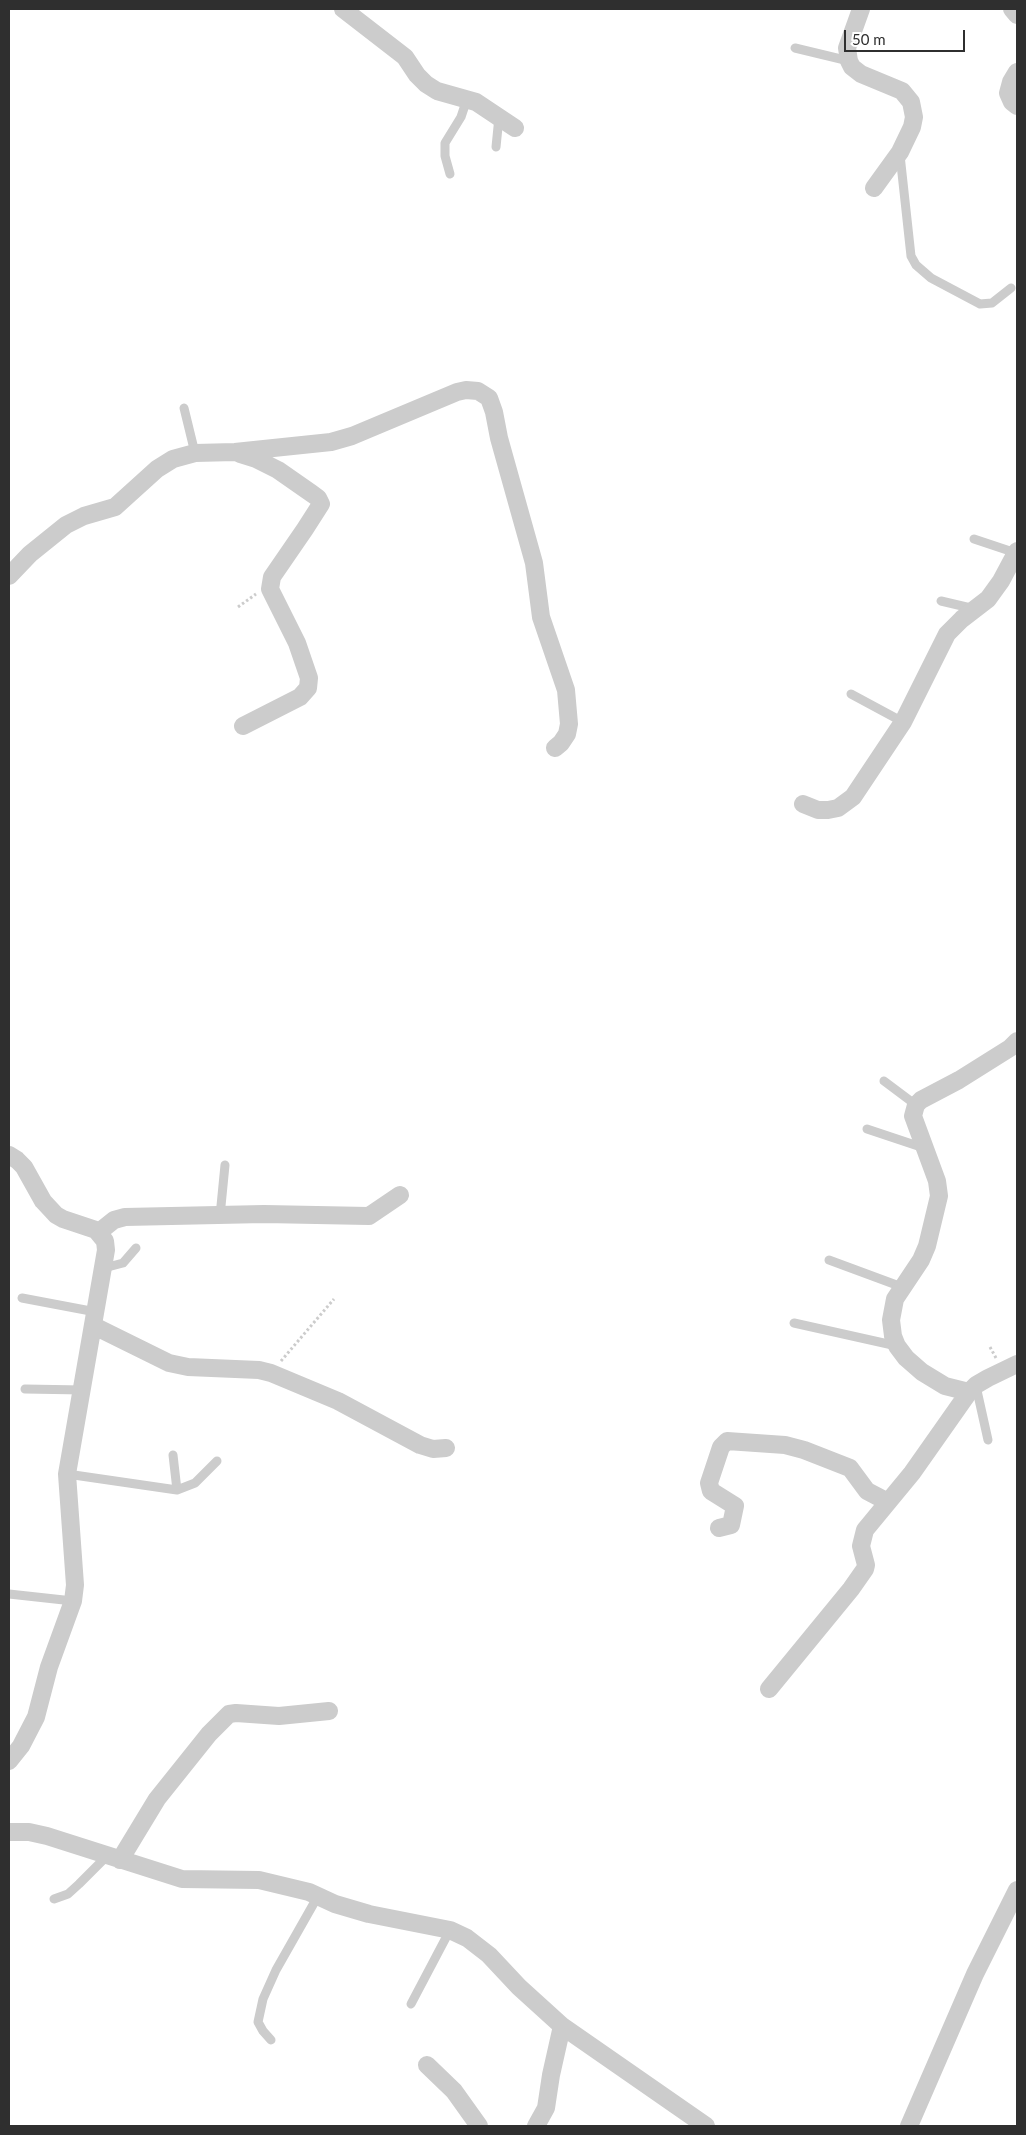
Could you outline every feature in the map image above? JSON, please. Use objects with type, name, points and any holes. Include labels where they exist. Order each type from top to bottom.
[{"type":"street","points":[[343,9],[405,57],[417,75],[426,84],[437,91],[476,102],[515,128]]},
{"type":"street","points":[[861,9],[848,48],[849,61],[856,72],[895,87],[906,96],[910,102],[914,117],[912,127],[900,152],[874,188]]},
{"type":"street","points":[[1012,9],[1017,15]]},
{"type":"street","points":[[1017,72],[1011,82],[1008,93],[1012,102],[1017,106]]},
{"type":"street","points":[[9,576],[30,554],[66,525],[84,516],[115,507],[157,469],[173,460],[195,453],[235,452],[330,442],[352,436],[466,390],[478,391],[489,398],[534,563],[541,617],[566,690],[569,724],[567,734],[555,748]]},
{"type":"street","points":[[235,452],[256,459],[278,470],[312,493],[321,504],[306,530],[272,577],[270,589],[297,644],[309,678],[308,688],[300,697],[243,726]]},
{"type":"street","points":[[803,804],[818,810],[828,810],[846,804],[853,796],[903,722],[948,634],[997,587],[1017,552]]},
{"type":"street","points":[[973,1389],[945,1386],[934,1381],[906,1358],[896,1346],[893,1336],[891,1320],[895,1299],[913,1273],[927,1246],[939,1196],[937,1181],[914,1116],[916,1105],[921,1100],[960,1080],[1010,1048],[1017,1041]]},
{"type":"street","points":[[9,1156],[17,1160],[24,1168],[43,1201],[56,1215],[63,1219],[88,1226],[98,1232],[105,1241],[106,1250],[67,1474],[75,1585],[73,1601],[49,1667],[36,1717],[21,1746],[9,1761]]},
{"type":"street","points":[[98,1232],[114,1220],[125,1217],[264,1214],[369,1216],[400,1195]]},
{"type":"street","points":[[95,1319],[169,1363],[188,1367],[271,1372],[338,1401],[420,1445],[433,1450],[446,1448]]},
{"type":"street","points":[[769,1689],[865,1570],[866,1565],[861,1546],[862,1538],[870,1523],[912,1474],[973,1389],[1017,1364]]},
{"type":"street","points":[[720,1528],[731,1524],[734,1506],[712,1491],[708,1483],[721,1447],[727,1441],[785,1446],[804,1450],[850,1468],[867,1491],[888,1502]]},
{"type":"street","points":[[113,1858],[156,1799],[209,1734],[229,1714],[236,1712],[279,1716],[329,1712]]},
{"type":"street","points":[[9,1832],[30,1832],[47,1836],[182,1879],[259,1880],[309,1892],[368,1914],[450,1930],[467,1938],[489,1955],[519,1987],[562,2026],[706,2126]]},
{"type":"street","points":[[910,2126],[975,1974],[1017,1890]]},
{"type":"street","points":[[536,2126],[546,2108],[562,2026]]},
{"type":"street","points":[[427,2065],[454,2091],[478,2126]]},
{"type":"lane","points":[[795,48],[849,61]]},
{"type":"lane","points":[[450,174],[444,156],[445,143],[461,117],[465,98]]},
{"type":"lane","points":[[496,147],[499,117]]},
{"type":"lane","points":[[900,152],[911,256],[916,265],[931,278],[980,304],[992,303],[1010,288]]},
{"type":"lane","points":[[184,408],[195,453]]},
{"type":"lane","points":[[974,539],[1017,552]]},
{"type":"lane","points":[[941,601],[976,609]]},
{"type":"lane","points":[[852,694],[903,722]]},
{"type":"lane","points":[[884,1081],[916,1105]]},
{"type":"lane","points":[[867,1129],[924,1148]]},
{"type":"lane","points":[[220,1216],[225,1165]]},
{"type":"lane","points":[[104,1268],[123,1263],[136,1248]]},
{"type":"lane","points":[[829,1260],[902,1287]]},
{"type":"lane","points":[[22,1298],[95,1319]]},
{"type":"lane","points":[[794,1323],[896,1346]]},
{"type":"lane","points":[[24,1389],[83,1390]]},
{"type":"lane","points":[[973,1389],[988,1440]]},
{"type":"lane","points":[[173,1455],[177,1490]]},
{"type":"lane","points":[[67,1474],[177,1490],[195,1483],[217,1461]]},
{"type":"lane","points":[[9,1594],[73,1601]]},
{"type":"lane","points":[[54,1900],[73,1889],[113,1858]]},
{"type":"lane","points":[[271,2040],[258,2022],[263,1999],[276,1970],[318,1896]]},
{"type":"lane","points":[[411,2004],[450,1930]]},
{"type":"path","points":[[271,1372],[334,1299]]}]
